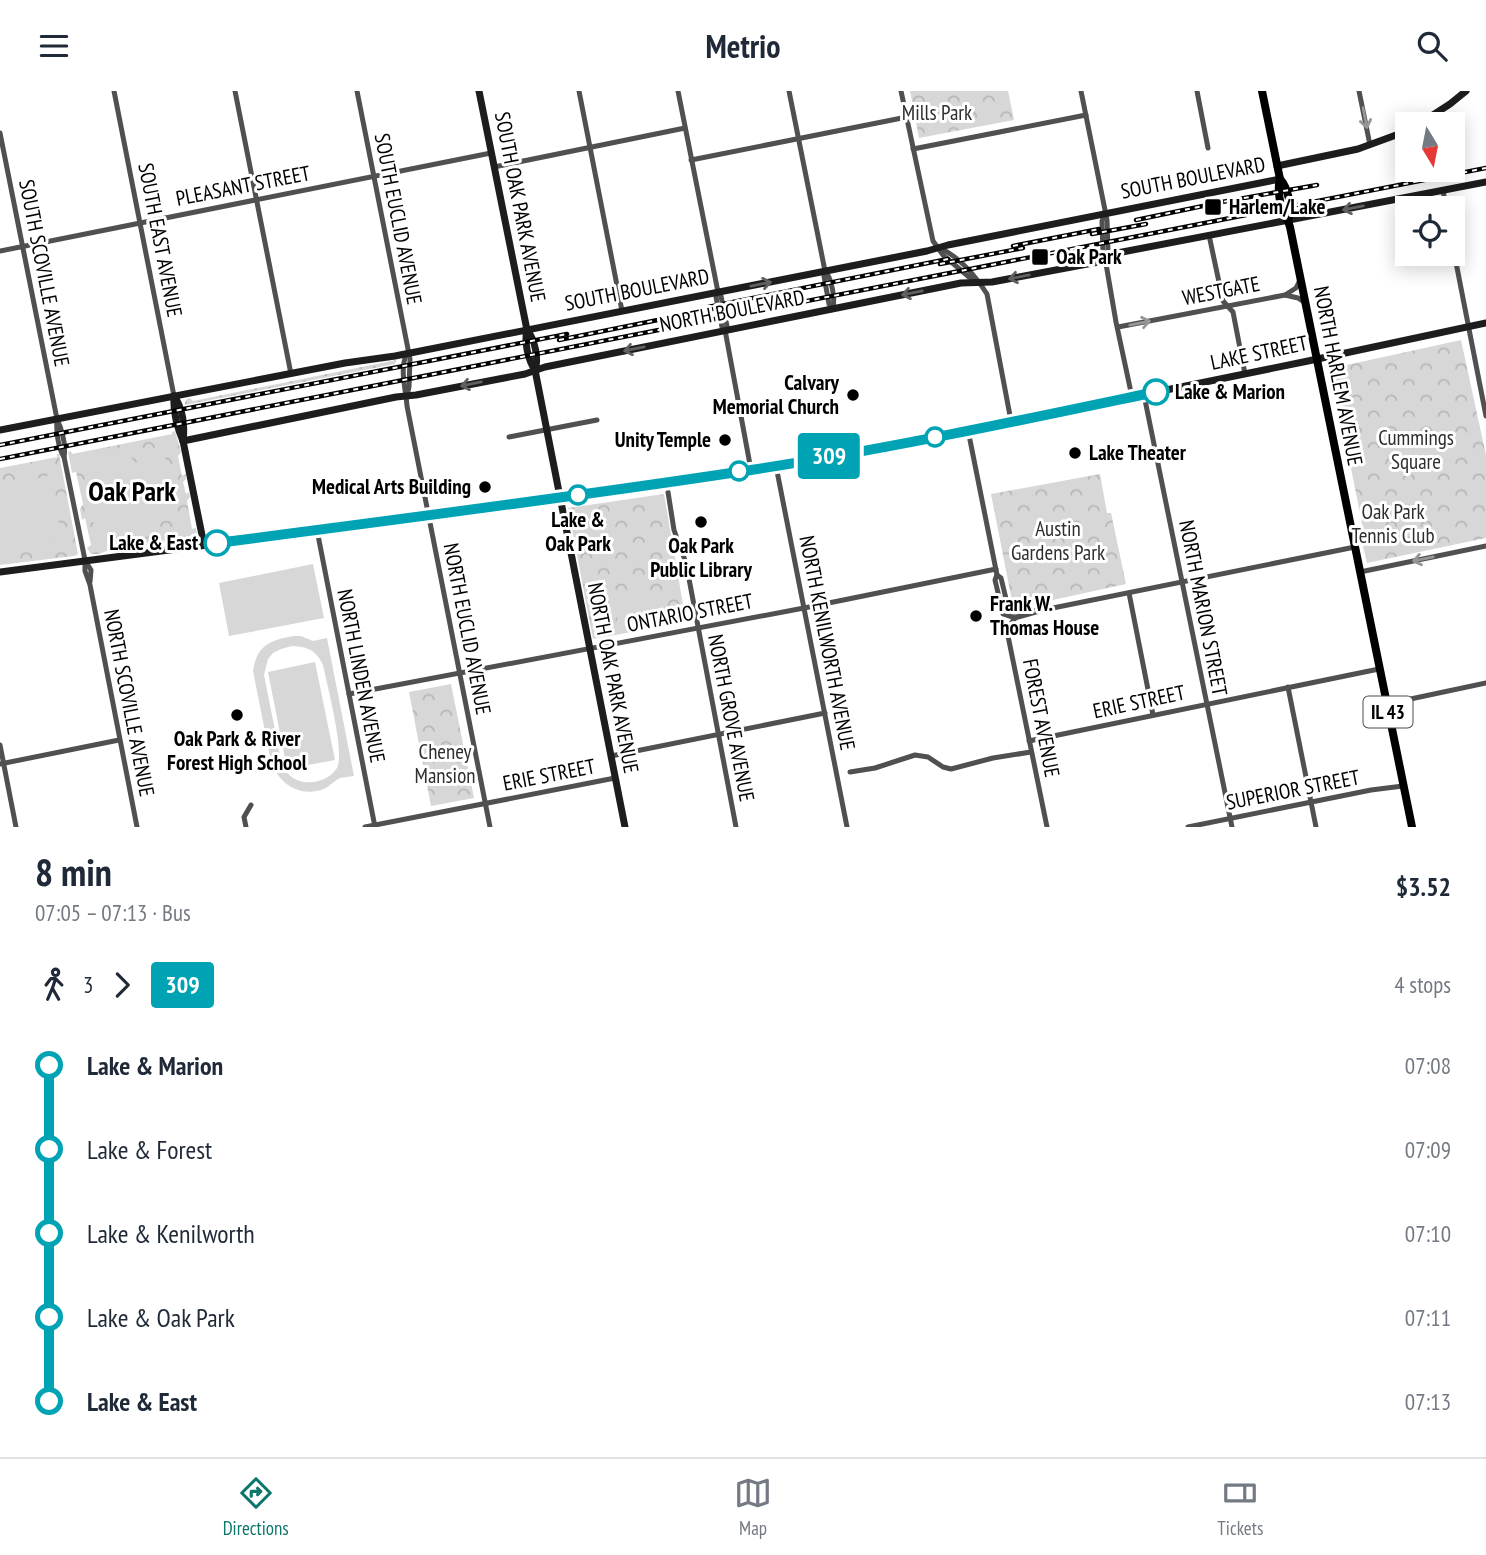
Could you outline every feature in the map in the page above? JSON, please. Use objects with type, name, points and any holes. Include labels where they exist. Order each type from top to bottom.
[{"type":"main road","name":"IL 43","points":[[1262,91],[1278,166],[1280,196],[1284,215],[1289,221]]},
{"type":"main road","name":"NORTH HARLEM AVENUE","points":[[1289,221],[1412,827]]},
{"type":"street","name":"SOUTH EAST AVENUE","points":[[114,91],[174,396]]},
{"type":"street","points":[[235,91],[291,374]]},
{"type":"street","name":"SOUTH EUCLID AVENUE","points":[[357,91],[407,353]]},
{"type":"street","name":"SOUTH OAK PARK AVENUE","points":[[479,91],[527,330]]},
{"type":"street","points":[[579,91],[622,311]]},
{"type":"street","points":[[678,91],[751,470]]},
{"type":"street","points":[[789,91],[825,271],[829,275],[834,303],[832,309]]},
{"type":"street","points":[[901,91],[933,241],[943,255],[979,283],[986,294],[1011,421]]},
{"type":"street","points":[[1081,91],[1107,220],[1107,276],[1132,397]]},
{"type":"street","points":[[1197,91],[1208,148]]},
{"type":"street","points":[[1359,91],[1370,145]]},
{"type":"street","points":[[1435,112],[1466,91]]},
{"type":"street","points":[[914,149],[1086,115]]},
{"type":"street","points":[[691,160],[907,117]]},
{"type":"street","points":[[494,167],[685,128]]},
{"type":"street","name":"SOUTH SCOVILLE AVENUE","points":[[0,133],[57,419]]},
{"type":"street","points":[[1278,166],[1346,152],[1395,136]]},
{"type":"street","name":"PLEASANT STREET","points":[[0,251],[491,153]]},
{"type":"street","name":"SOUTH BOULEVARD","points":[[0,430],[527,330],[1280,179]]},
{"type":"street","name":"NORTH BOULEVARD","points":[[183,441],[525,374],[545,366],[961,283],[992,282],[1098,262],[1112,254],[1486,182]]},
{"type":"street","points":[[1443,190],[1444,196]]},
{"type":"street","points":[[1209,235],[1223,301],[1233,312],[1245,374]]},
{"type":"street","points":[[1457,266],[1486,416]]},
{"type":"street","name":"WESTGATE","points":[[1118,327],[1285,295],[1296,288],[1300,279]]},
{"type":"street","name":"WESTGATE","points":[[1285,295],[1305,303]]},
{"type":"street","name":"LAKE STREET","points":[[0,572],[429,516],[751,470],[1144,395],[1486,323]]},
{"type":"street","name":"NORTH OAK PARK AVENUE","points":[[527,330],[525,337],[535,370],[625,827]]},
{"type":"street","name":"NORTH EUCLID AVENUE","points":[[407,353],[404,360],[404,389],[490,827]]},
{"type":"street","name":"NORTH MARION STREET","points":[[1144,395],[1232,827]]},
{"type":"street","points":[[174,396],[173,405],[204,545]]},
{"type":"street","name":"NORTH SCOVILLE AVENUE","points":[[57,419],[61,454],[64,457],[137,827]]},
{"type":"street","points":[[509,437],[597,421]]},
{"type":"street","points":[[968,430],[996,572],[1001,578],[1003,614],[1018,616],[1354,547]]},
{"type":"street","name":"NORTH KENILWORTH AVENUE","points":[[776,465],[848,827]]},
{"type":"street","name":"NORTH GROVE AVENUE","points":[[668,492],[674,530],[686,563],[736,827]]},
{"type":"street","name":"NORTH LINDEN AVENUE","points":[[317,530],[375,826]]},
{"type":"street","points":[[1360,572],[1486,546]]},
{"type":"street","name":"ONTARIO STREET","points":[[349,694],[996,572]]},
{"type":"street","points":[[1129,593],[1153,715]]},
{"type":"street","name":"FOREST AVENUE","points":[[1018,616],[1008,628],[1008,636],[1047,827]]},
{"type":"street","name":"ERIE STREET","points":[[1029,741],[1379,669]]},
{"type":"street","points":[[1387,704],[1486,683]]},
{"type":"street","points":[[1288,688],[1315,827]]},
{"type":"street","name":"ERIE STREET","points":[[611,757],[825,713]]},
{"type":"street","points":[[2,764],[119,740]]},
{"type":"street","points":[[0,745],[16,827]]},
{"type":"street","points":[[850,772],[875,768],[915,755],[928,757],[951,769],[1031,752]]},
{"type":"street","name":"ERIE STREET","points":[[365,827],[615,778]]},
{"type":"street","name":"SUPERIOR STREET","points":[[1188,827],[1403,786]]},
{"type":"street","points":[[246,827],[244,817],[251,805]]},
{"type":"green space","name":"Mills Park","points":[[910,91],[1008,91],[1014,120],[919,138]]},
{"type":"green space","name":"Cummings Square","points":[[1461,340],[1486,455],[1486,538],[1367,563],[1363,546],[1364,533],[1333,368]]},
{"type":"green space","points":[[396,360],[395,364],[185,405],[190,398],[193,401]]},
{"type":"green space","points":[[175,431],[181,452],[178,456],[182,476],[186,474],[183,482],[186,494],[189,492],[190,497],[187,501],[192,529],[196,528],[195,539],[91,554],[87,548],[91,545],[85,518],[82,520],[80,509],[83,504],[76,472],[72,473],[68,452],[71,451],[72,454],[172,434]]},
{"type":"green space","points":[[130,450],[133,463],[165,457],[175,507],[170,508],[170,520],[145,525],[145,529],[98,538],[93,523],[83,459]]},
{"type":"green space","points":[[57,454],[78,554],[0,565],[0,468],[57,457]]},
{"type":"green space","points":[[53,474],[61,541],[0,549],[0,485],[20,481],[22,484]]},
{"type":"green space","name":"Austin Gardens Park","points":[[1100,474],[1107,513],[1111,513],[1126,584],[1021,607],[1018,602],[1012,601],[991,494]]},
{"type":"green space","points":[[664,494],[686,622],[593,639],[568,508]]},
{"type":"green space","points":[[313,564],[324,618],[229,636],[219,583]]},
{"type":"green space","points":[[651,594],[658,624],[620,633],[614,602]]},
{"type":"green space","points":[[301,636],[313,641],[327,638],[354,776],[340,778],[324,789],[315,791],[307,792],[292,787],[279,777],[275,770],[271,762],[253,671],[258,655],[266,645]],"holes":[[[292,646],[307,648],[320,660],[331,702],[339,760],[337,768],[320,781],[303,782],[295,779],[282,765],[264,675],[268,659],[273,653]]]},
{"type":"green space","points":[[315,662],[335,760],[287,769],[268,672]]},
{"type":"green space","name":"Cheney Mansion","points":[[451,684],[474,798],[431,806],[409,692]]},
{"type":"railway","points":[[0,459],[1486,168]]},
{"type":"railway","points":[[1136,220],[1317,185]]},
{"type":"railway","points":[[1092,234],[1146,224]]},
{"type":"railway","points":[[1013,246],[1099,229]]},
{"type":"railway","points":[[940,264],[1023,248]]},
{"type":"railway","points":[[708,307],[948,259]]},
{"type":"railway","points":[[559,340],[717,308]]},
{"type":"railway","points":[[0,445],[567,334]]},
{"type":"bus line","name":"309","points":[[217,543],[751,470],[955,433],[1156,392]]},
{"type":"place","name":"Harlem/Lake","points":[[1213,207]]},
{"type":"place","name":"Oak Park","points":[[1040,257]]},
{"type":"place","name":"Lake & Marion","points":[[1156,392]]},
{"type":"place","name":"Calvary Memorial Church","points":[[853,395]]},
{"type":"place","name":"Unity Temple","points":[[725,440]]},
{"type":"place","name":"Lake Theater","points":[[1075,453]]},
{"type":"place","name":"Medical Arts Building","points":[[485,487]]},
{"type":"place","name":"Lake & Oak Park","points":[[578,495]]},
{"type":"place","name":"Oak Park Public Library","points":[[701,522]]},
{"type":"place","name":"Lake & East","points":[[217,543]]},
{"type":"place","name":"Frank W. Thomas House","points":[[976,616]]},
{"type":"place","name":"Oak Park & River Forest High School","points":[[237,715]]},
{"type":"district","name":"Oak Park","points":[[132,491]]},
{"type":"park label","name":"Oak Park Tennis Club","points":[[1393,524]]}]
